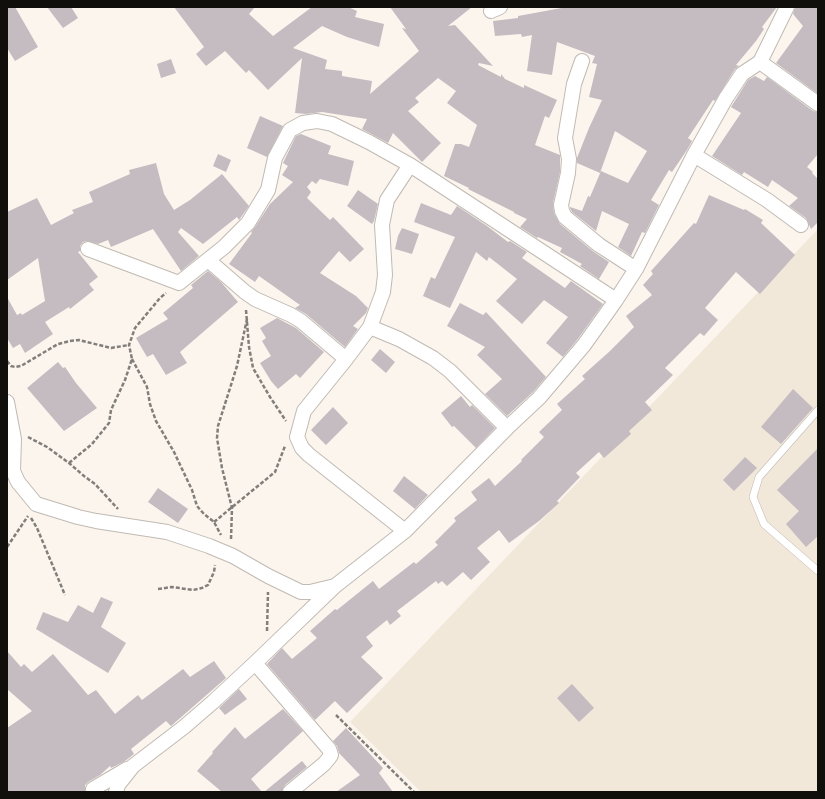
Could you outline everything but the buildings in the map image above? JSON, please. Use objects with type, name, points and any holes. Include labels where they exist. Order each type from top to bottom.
[{"type":"street","points":[[93,789],[133,766],[184,727],[267,652],[335,586],[405,531],[507,428],[539,398],[584,345],[636,269],[694,155],[726,98],[742,74],[760,62],[786,7]]},
{"type":"street","points":[[582,61],[574,84],[565,138],[568,173],[561,205],[562,211],[565,217],[599,245],[636,269]]},
{"type":"street","points":[[760,62],[818,104]]},
{"type":"street","points":[[88,249],[179,283],[224,247],[248,223],[268,190],[275,158],[290,130],[303,123],[316,121],[332,124],[369,142],[410,165],[616,300]]},
{"type":"street","points":[[694,155],[766,200],[801,225]]},
{"type":"street","points":[[405,531],[292,440],[304,411],[370,327],[383,292],[385,275],[382,225],[387,200],[410,165]]},
{"type":"street","points":[[208,260],[244,292],[255,299],[301,321],[346,359]]},
{"type":"street","points":[[370,327],[399,339],[433,358],[450,371],[507,428]]},
{"type":"street","points":[[7,402],[14,438],[13,471],[18,482],[36,504],[78,517],[167,532],[227,552],[268,576],[301,592],[310,592],[335,586]]},
{"type":"street","points":[[255,663],[328,749],[331,755],[324,764],[290,792]]},
{"type":"street","points":[[116,792],[118,785],[133,766]]},
{"type":"lane","points":[[818,410],[759,477],[754,498],[764,524],[818,571]]},
{"type":"path","points":[[179,283],[160,298],[135,328],[129,345],[132,359],[146,387],[156,421],[174,452],[192,490],[197,506],[214,522],[227,552]]},
{"type":"path","points":[[214,522],[275,472],[292,440],[253,368],[249,347],[244,292]]},
{"type":"path","points":[[158,589],[172,587],[193,590],[208,585],[214,572],[227,552],[232,523],[232,508],[222,468],[217,438],[218,426],[237,366],[247,319]]},
{"type":"path","points":[[7,360],[11,366],[21,366],[58,344],[70,341],[79,340],[111,348],[129,345]]},
{"type":"path","points":[[69,463],[92,444],[109,423],[111,410],[116,396],[125,380],[132,359]]},
{"type":"path","points":[[12,428],[47,447],[69,463],[95,484],[135,527]]},
{"type":"path","points":[[7,547],[29,514],[37,528],[65,595]]},
{"type":"path","points":[[267,652],[268,576]]},
{"type":"path","points":[[336,715],[414,792]]},
{"type":"shaded area","points":[[818,229],[818,792],[421,792],[350,722]]}]
